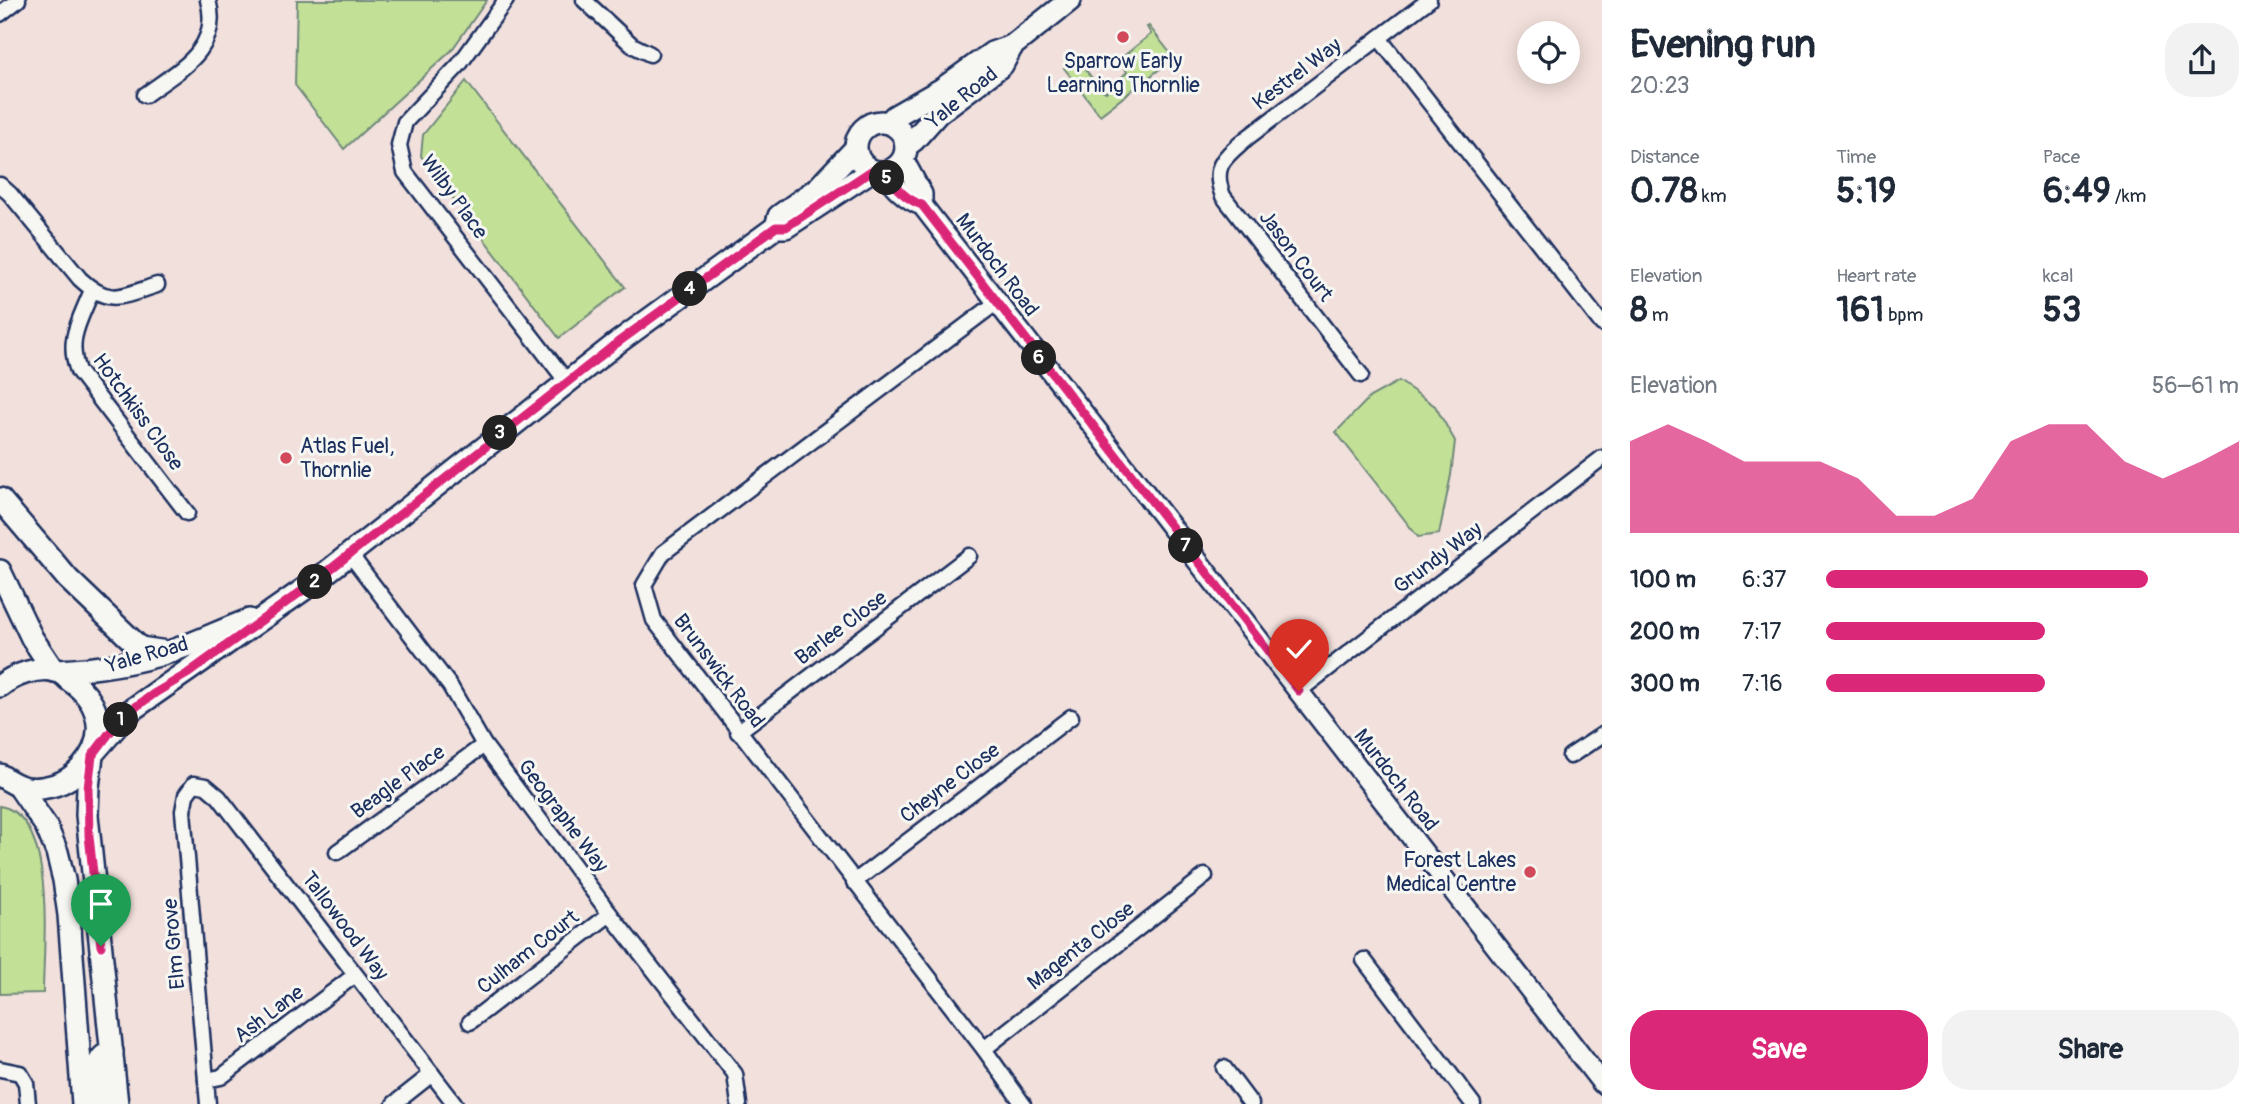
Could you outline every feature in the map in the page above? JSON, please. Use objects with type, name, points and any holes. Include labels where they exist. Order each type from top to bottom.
[{"type":"main road","name":"Yale Road","points":[[888,123],[992,53],[1012,46],[1070,0]]},
{"type":"main road","name":"Yale Road","points":[[905,153],[937,113],[1002,65],[1012,46]]},
{"type":"main road","points":[[876,122],[888,123],[901,132],[905,153],[896,168],[878,172],[860,162],[855,149],[857,137],[865,127],[876,122]]},
{"type":"main road","name":"Yale Road","points":[[776,227],[779,216],[818,188],[855,149]]},
{"type":"main road","name":"Murdoch Road","points":[[905,153],[922,194],[922,205]]},
{"type":"main road","name":"Yale Road","points":[[9,785],[41,789],[61,783],[78,772],[130,711],[313,583],[567,382],[776,227],[786,227],[878,172]]},
{"type":"main road","name":"Murdoch Road","points":[[878,172],[912,201],[922,205],[1602,1083]]},
{"type":"main road","points":[[0,499],[68,579],[104,616],[140,648],[167,652]]},
{"type":"main road","points":[[0,570],[32,638],[56,671],[77,685],[87,696],[96,712],[99,732],[93,753],[87,815],[117,1104]]},
{"type":"main road","name":"Yale Road","points":[[0,686],[23,673],[112,666],[167,652],[274,611]]},
{"type":"main road","points":[[9,785],[46,826],[57,852],[64,880],[83,1104]]},
{"type":"main road","points":[[99,1104],[97,1071],[101,1058],[112,1052]]},
{"type":"street","points":[[0,14],[18,0]]},
{"type":"street","points":[[145,96],[195,57],[210,36],[211,9],[208,0]]},
{"type":"street","name":"Wilby Place","points":[[506,0],[459,65],[405,122],[399,145],[405,172],[567,382]]},
{"type":"street","points":[[584,0],[632,45],[650,54]]},
{"type":"street","name":"Kestrel Way","points":[[1225,157],[1429,0]]},
{"type":"street","points":[[1379,38],[1602,324]]},
{"type":"street","name":"Jason Court","points":[[1225,157],[1218,175],[1223,196],[1360,375]]},
{"type":"street","points":[[0,185],[92,290],[112,298],[157,285]]},
{"type":"street","name":"Hotchkiss Close","points":[[92,290],[72,342],[78,371],[187,513]]},
{"type":"street","name":"Brunswick Road","points":[[996,303],[663,553],[644,585],[654,620],[984,1049],[1023,1104]]},
{"type":"street","name":"Grundy Way","points":[[1299,691],[1602,458]]},
{"type":"street","name":"Geographe Way","points":[[349,553],[450,686],[484,745],[610,914],[735,1074],[739,1104]]},
{"type":"street","name":"Barlee Close","points":[[738,732],[969,556]]},
{"type":"street","name":"Cheyne Close","points":[[855,882],[1071,717]]},
{"type":"street","points":[[1570,757],[1602,735]]},
{"type":"street","name":"Beagle Place","points":[[337,852],[484,745]]},
{"type":"street","name":"Tallowood Way","points":[[194,784],[206,786],[219,797],[455,1104]]},
{"type":"street","name":"Elm Grove","points":[[194,784],[186,795],[183,811],[208,1104]]},
{"type":"street","name":"Magenta Close","points":[[984,1049],[1205,876]]},
{"type":"street","name":"Culham Court","points":[[470,1023],[610,914]]},
{"type":"street","points":[[1364,960],[1473,1104]]},
{"type":"street","name":"Ash Lane","points":[[206,1080],[221,1077],[355,975]]},
{"type":"street","points":[[1224,1068],[1251,1104]]},
{"type":"street","points":[[0,1069],[20,1073],[26,1083],[28,1104]]},
{"type":"street","points":[[394,1104],[432,1074]]},
{"type":"green space","points":[[297,0],[487,0],[451,51],[344,149],[295,85]]},
{"type":"green space","points":[[1149,26],[1174,58],[1100,115],[1064,68],[1077,58],[1100,89],[1106,92],[1127,72],[1120,59],[1151,34],[1147,27]]},
{"type":"green space","points":[[466,81],[625,287],[559,338],[421,156],[423,135]]},
{"type":"green space","points":[[1399,381],[1435,406],[1455,441],[1439,534],[1418,537],[1336,432],[1370,397]]},
{"type":"green space","points":[[0,806],[18,815],[31,833],[39,858],[45,917],[43,993],[0,994]]},
{"type":"place","name":"Sparrow Early Learning Thornlie","points":[[1123,37]]},
{"type":"place","name":"Atlas Fuel, Thornlie","points":[[286,458]]},
{"type":"place","name":"Forest Lakes Medical Centre","points":[[1530,872]]},
{"type":"route","points":[[101,946],[87,815],[88,788],[92,756],[114,727],[130,711],[187,674],[313,583],[617,343],[776,227],[786,227],[871,171],[884,172],[912,201],[922,205],[1299,691]]}]
